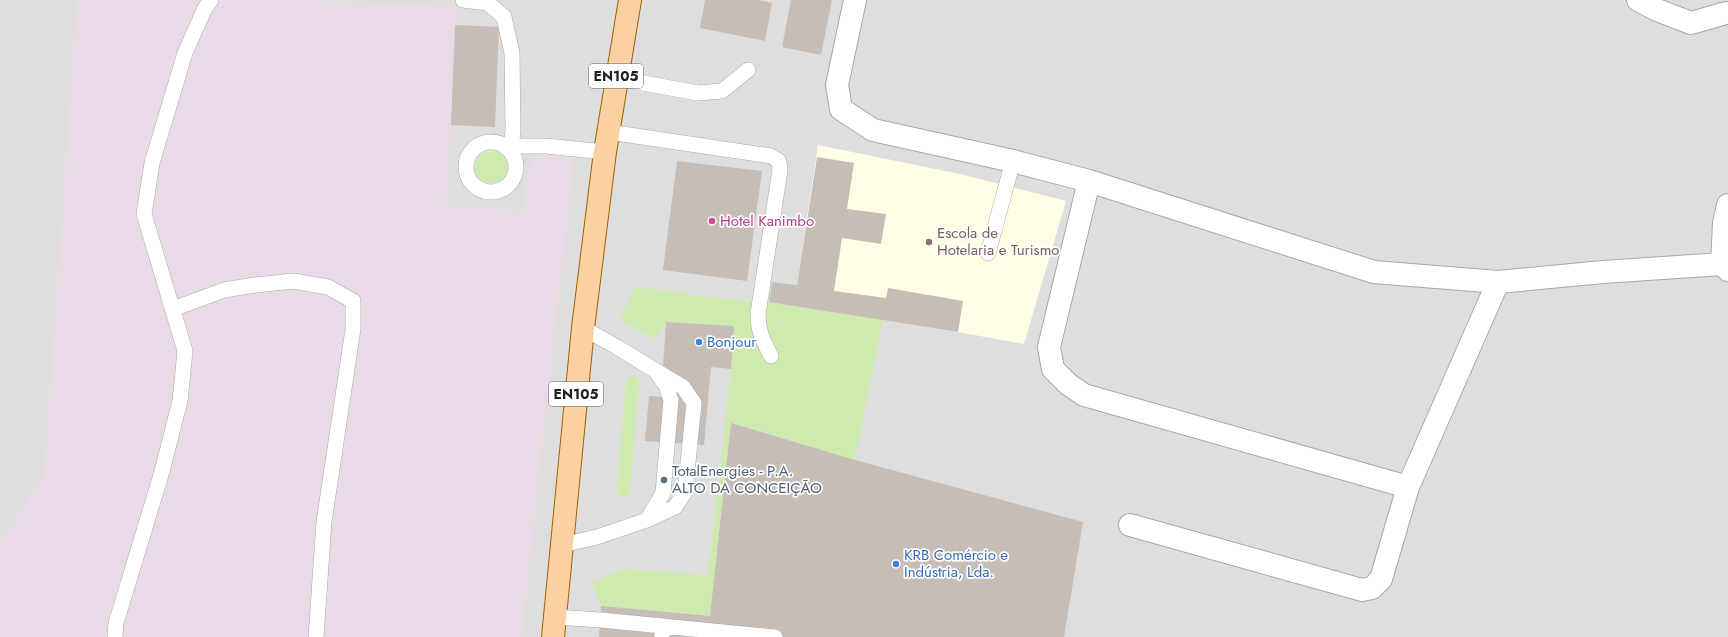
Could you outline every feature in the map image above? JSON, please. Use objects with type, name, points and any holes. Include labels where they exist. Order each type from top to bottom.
[{"type":"main road","name":"EN105","points":[[554,627],[583,328],[616,78],[630,0]]},
{"type":"street","points":[[855,0],[837,84],[841,109],[873,130],[1014,161],[1089,181],[1374,272],[1498,282],[1604,272],[1725,267],[1724,223],[1728,205]]},
{"type":"street","points":[[1638,0],[1657,10],[1691,23],[1725,9]]},
{"type":"street","points":[[1089,181],[1049,347],[1053,369],[1068,384],[1084,395],[1408,487]]},
{"type":"street","points":[[1130,525],[1362,590],[1372,588],[1381,579],[1408,487],[1498,282]]},
{"type":"lane","points":[[115,637],[116,623],[161,475],[180,401],[185,351],[144,214],[152,163],[185,53],[205,8],[211,0]]},
{"type":"lane","points":[[463,0],[488,3],[504,17],[512,53],[513,129],[511,151],[520,146],[607,142],[771,156],[779,161],[780,170],[758,314],[758,326],[761,336],[771,356]]},
{"type":"lane","points":[[616,78],[698,93],[722,91],[748,70]]},
{"type":"lane","points":[[988,253],[1014,161]]},
{"type":"lane","points":[[173,309],[224,290],[293,281],[328,287],[353,301],[353,329],[324,522],[316,637]]},
{"type":"lane","points":[[562,545],[596,537],[647,520],[675,507],[686,492],[694,403],[683,387],[617,346],[583,328]]},
{"type":"lane","points":[[647,520],[663,493],[671,400],[666,386],[656,371]]},
{"type":"lane","points":[[554,627],[600,620],[662,632],[775,637]]},
{"type":"shaded area","points":[[0,0],[1728,0],[1728,637],[0,637]]},
{"type":"shaded area","points":[[77,0],[287,0],[457,6],[446,206],[524,211],[526,175],[534,158],[544,154],[574,155],[522,637],[0,637],[0,541],[44,476]]},
{"type":"shaded area","name":"Escola de Hotelaria e Turismo","points":[[818,145],[960,174],[1066,201],[1024,344],[769,302],[772,282],[797,285]]},
{"type":"green space","points":[[488,151],[494,151],[504,158],[507,167],[506,173],[500,180],[494,183],[488,183],[478,176],[475,170],[475,164],[482,154]]},
{"type":"green space","points":[[634,287],[745,301],[769,302],[883,319],[855,460],[731,423],[710,616],[601,606],[592,583],[623,569],[708,575],[731,369],[734,326],[667,322],[654,339],[620,321]]},
{"type":"green space","points":[[634,376],[638,378],[639,384],[630,491],[628,497],[622,498],[618,495],[617,489],[626,382],[628,377]]},
{"type":"building","points":[[705,0],[758,0],[772,3],[765,41],[700,28]]},
{"type":"building","points":[[791,0],[832,0],[821,55],[782,47]]},
{"type":"building","points":[[455,25],[499,27],[495,127],[451,125]]},
{"type":"building","points":[[817,157],[854,163],[847,209],[886,214],[881,244],[842,238],[834,291],[886,298],[888,288],[963,301],[958,332],[769,302],[772,282],[797,285]]},
{"type":"building","name":"Hotel Kanimbo","points":[[677,161],[762,171],[747,281],[663,270]]},
{"type":"building","points":[[666,322],[734,326],[731,369],[711,367],[704,445],[645,441],[649,396],[661,397]]},
{"type":"building","name":"KRB Comércio e Indústria, Lda.","points":[[731,423],[855,460],[1083,522],[1064,637],[599,637],[601,606],[710,616]]},
{"type":"place","name":"Hotel Kanimbo","points":[[712,221]]},
{"type":"place","name":"Escola de Hotelaria e Turismo","points":[[929,242]]},
{"type":"place","name":"Bonjour","points":[[699,342]]},
{"type":"place","name":"TotalEnergies - P.A. ALTO DA CONCEIÇÃO","points":[[664,480]]},
{"type":"place","name":"KRB Comércio e Indústria, Lda.","points":[[896,564]]}]
